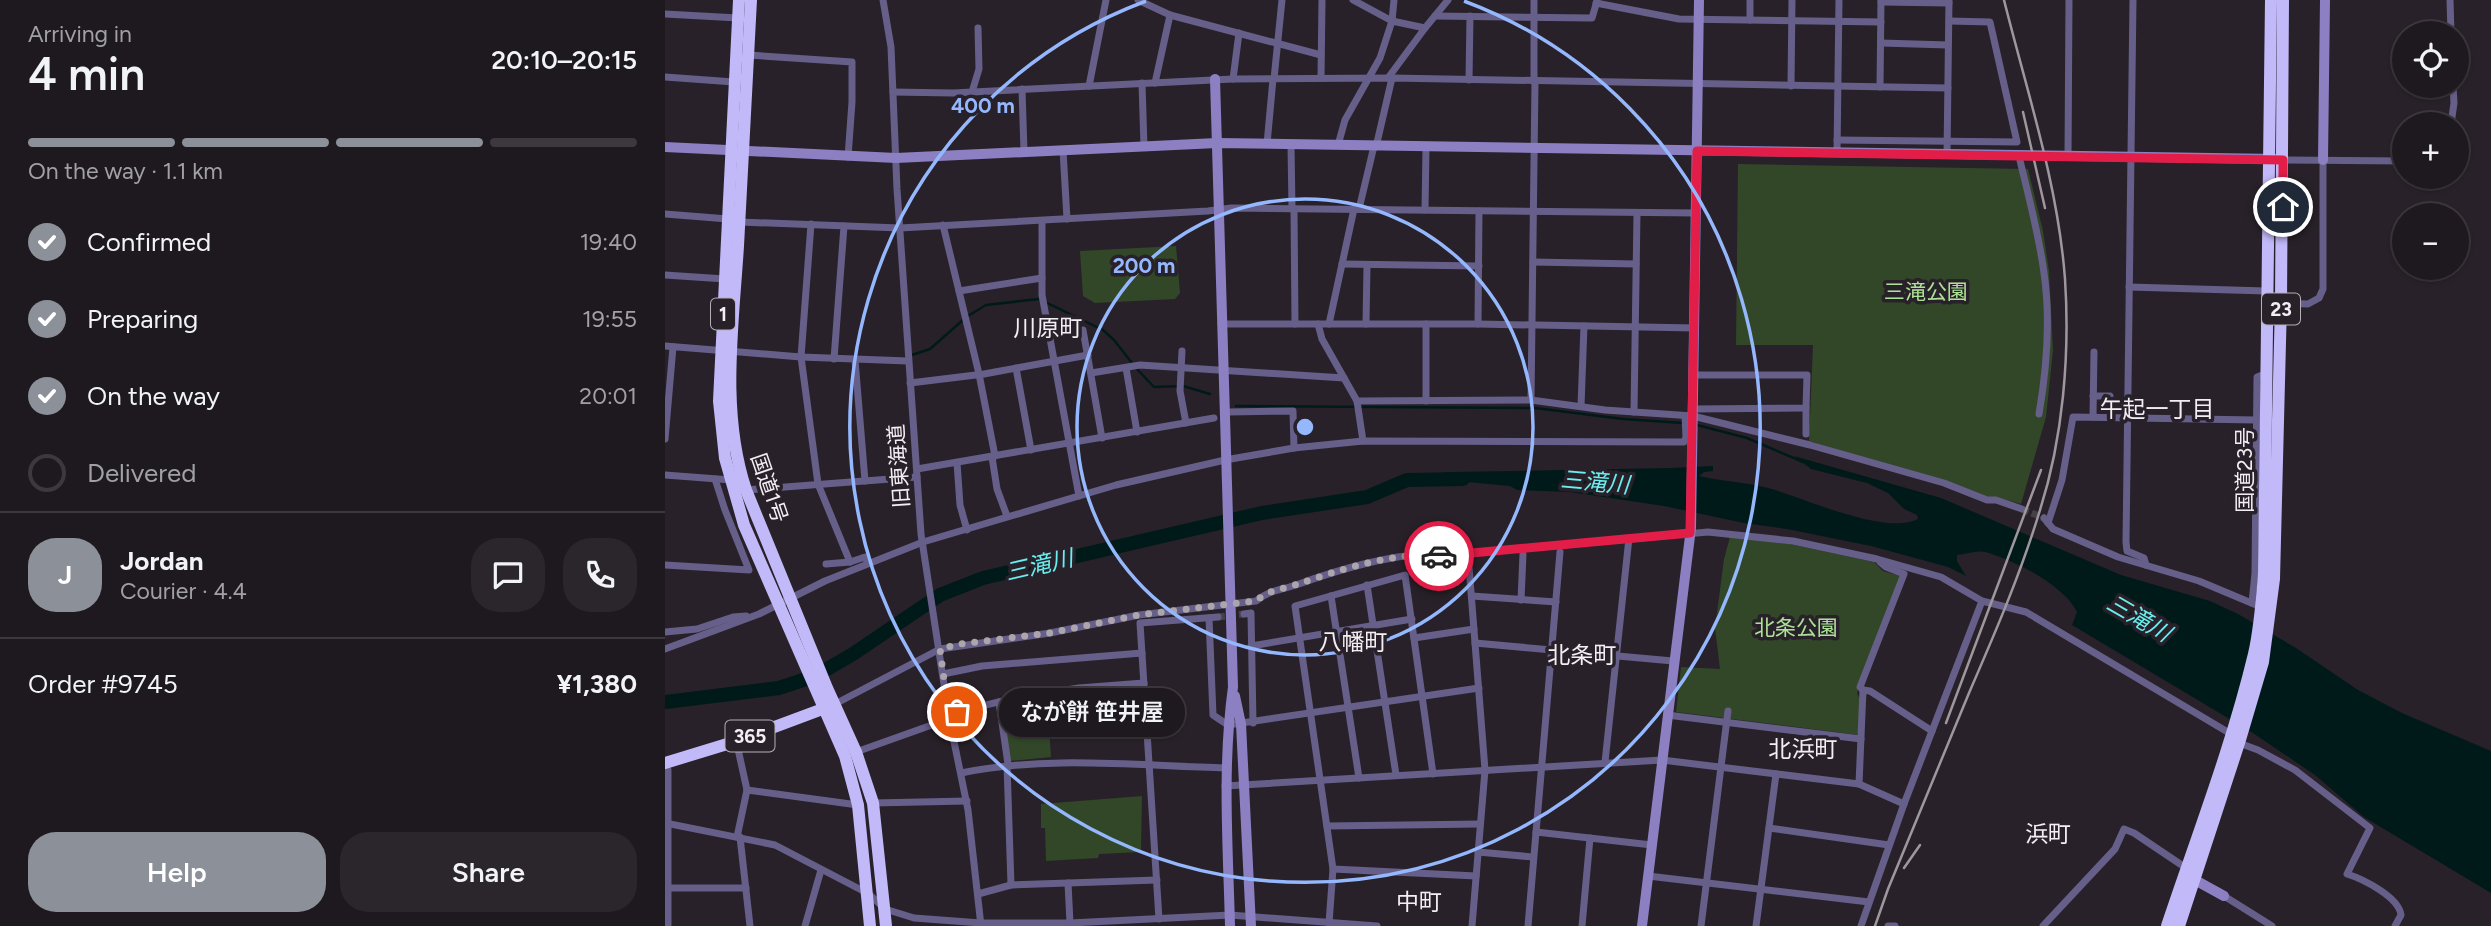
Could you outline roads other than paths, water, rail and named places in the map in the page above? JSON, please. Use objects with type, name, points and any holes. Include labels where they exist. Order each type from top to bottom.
[{"type":"highway","name":"国道1号","points":[[737,151],[734,82],[739,0]]},
{"type":"highway","name":"国道1号","points":[[751,0],[749,55],[737,151],[727,351],[719,401],[722,438],[744,525],[785,600]]},
{"type":"highway","name":"国道23号","points":[[2167,926],[2263,662],[2261,610],[2264,574],[2271,0]]},
{"type":"highway","name":"国道23号","points":[[2261,610],[2275,554],[2281,303],[2283,0]]},
{"type":"highway","name":"国道1号","points":[[734,220],[725,279],[727,351],[734,441],[739,468],[785,600],[829,707],[845,756],[858,805],[869,894],[870,926]]},
{"type":"highway","name":"国道1号","points":[[829,707],[856,752],[873,803],[886,926]]},
{"type":"highway","name":"365","points":[[667,766],[829,707]]},
{"type":"highway","name":"国道23号","points":[[2179,926],[2236,737]]},
{"type":"street","name":"旧東海道","points":[[883,0],[891,47],[899,228],[923,541],[949,717],[967,801],[981,925]]},
{"type":"street","points":[[1089,86],[1106,0]]},
{"type":"street","points":[[1137,0],[1170,15],[1321,55]]},
{"type":"street","points":[[1267,144],[1282,0]]},
{"type":"street","points":[[1321,78],[1322,0]]},
{"type":"street","points":[[1353,0],[1392,21],[1425,28]]},
{"type":"street","points":[[1338,145],[1345,120],[1380,58],[1392,21],[1394,0]]},
{"type":"street","points":[[1329,324],[1390,78],[1448,0]]},
{"type":"street","points":[[1531,400],[1535,148],[1534,0]]},
{"type":"street","points":[[1642,926],[1690,530],[1699,0]]},
{"type":"street","points":[[1750,0],[1750,20]]},
{"type":"street","points":[[1791,86],[1792,0]]},
{"type":"street","points":[[1836,153],[1839,0]]},
{"type":"street","points":[[2068,157],[2069,0]]},
{"type":"street","points":[[2133,0],[2126,548],[2144,558],[2146,565]]},
{"type":"street","points":[[2281,303],[2308,304],[2319,298],[2323,289],[2325,0]]},
{"type":"street","points":[[2450,0],[2451,21]]},
{"type":"street","points":[[1435,16],[1592,18],[1597,1],[1679,19],[1881,22]]},
{"type":"street","points":[[1880,87],[1881,1],[1949,2],[1947,155]]},
{"type":"street","points":[[665,14],[738,18]]},
{"type":"street","points":[[1155,83],[1170,15]]},
{"type":"street","points":[[1469,80],[1470,16]]},
{"type":"street","points":[[1837,140],[2017,142],[1990,22],[1949,21]]},
{"type":"street","points":[[972,92],[979,69],[978,28]]},
{"type":"street","points":[[1233,79],[1239,33]]},
{"type":"street","points":[[1881,43],[1948,45]]},
{"type":"street","points":[[749,55],[852,62],[853,90],[848,157]]},
{"type":"street","points":[[665,77],[734,82]]},
{"type":"street","points":[[893,92],[972,92],[1215,79],[1321,78],[1948,88]]},
{"type":"street","points":[[1215,79],[1233,687],[1225,786],[1230,920]]},
{"type":"street","points":[[1142,83],[1144,147]]},
{"type":"street","points":[[1022,89],[1024,152]]},
{"type":"street","points":[[665,147],[895,158],[1217,143],[2392,161]]},
{"type":"street","points":[[1291,145],[1295,324]]},
{"type":"street","points":[[1425,210],[1426,147]]},
{"type":"street","points":[[1063,150],[1066,219]]},
{"type":"street","points":[[2019,156],[2039,244],[2046,297],[2046,366],[2039,414]]},
{"type":"street","points":[[665,214],[899,228],[1219,209],[1697,214]]},
{"type":"street","points":[[1478,324],[1479,211]]},
{"type":"street","points":[[1634,412],[1637,213]]},
{"type":"street","points":[[1042,221],[1042,295],[1079,496]]},
{"type":"street","points":[[811,224],[801,357],[818,484],[850,562]]},
{"type":"street","points":[[943,225],[979,374],[997,489],[1007,516]]},
{"type":"street","points":[[834,359],[844,226]]},
{"type":"street","points":[[1533,262],[1636,264]]},
{"type":"street","points":[[1342,264],[1479,266]]},
{"type":"street","points":[[1366,324],[1367,265]]},
{"type":"street","points":[[665,275],[725,279]]},
{"type":"street","points":[[959,291],[1042,278]]},
{"type":"street","points":[[2129,287],[2266,291]]},
{"type":"street","points":[[1221,324],[1478,324],[1695,328]]},
{"type":"street","points":[[1318,324],[1322,339],[1358,405],[1363,441]]},
{"type":"street","points":[[1426,324],[1426,401]]},
{"type":"street","points":[[1581,406],[1584,326]]},
{"type":"street","points":[[1083,330],[1103,438]]},
{"type":"street","points":[[665,439],[669,347],[834,359],[908,360]]},
{"type":"street","points":[[1182,352],[1180,387],[1186,423]]},
{"type":"street","points":[[2093,417],[2094,352]]},
{"type":"street","points":[[910,383],[1088,355]]},
{"type":"street","points":[[855,360],[865,481]]},
{"type":"street","points":[[1091,373],[1140,365],[1344,378]]},
{"type":"street","points":[[1127,367],[1137,432]]},
{"type":"street","points":[[1016,368],[1031,450]]},
{"type":"street","points":[[2261,610],[2255,573],[2256,420],[2257,377],[2266,374]]},
{"type":"street","points":[[1694,375],[1807,375],[1806,434]]},
{"type":"street","points":[[2093,396],[2110,396]]},
{"type":"street","points":[[1358,405],[1531,400],[1690,416],[1806,408]]},
{"type":"street","points":[[1230,412],[1293,411],[1294,448]]},
{"type":"street","points":[[665,649],[759,614],[868,563],[923,541],[1079,496],[1225,462],[1294,448],[1363,441],[1684,442],[1690,416]]},
{"type":"street","points":[[1690,416],[1810,444],[2022,509]]},
{"type":"street","points":[[2256,420],[2073,417],[2062,480],[2046,521],[2053,528],[2118,557],[2199,581],[2261,610]]},
{"type":"street","points":[[745,490],[865,481],[1214,418]]},
{"type":"street","points":[[957,463],[960,505],[967,530]]},
{"type":"street","points":[[665,475],[731,480]]},
{"type":"street","points":[[665,565],[749,570],[715,479]]},
{"type":"street","points":[[829,707],[939,645],[1050,633],[1230,599],[1256,601],[1266,592],[1353,567],[1401,558],[1468,554],[1690,530],[1755,536],[1877,559],[1941,577],[1982,601],[2026,612],[2295,770],[2370,828],[2347,874],[2358,878],[2398,905],[2401,915],[2395,926]]},
{"type":"street","points":[[1605,762],[1629,538]]},
{"type":"street","points":[[1528,926],[1560,552]]},
{"type":"street","points":[[1468,554],[1485,770],[1472,926]]},
{"type":"street","points":[[1521,600],[1523,555]]},
{"type":"street","points":[[827,564],[850,562],[865,557],[868,563]]},
{"type":"street","points":[[1859,784],[1863,690],[1860,687],[1904,574],[1886,567],[1877,559]]},
{"type":"street","points":[[1329,923],[1333,869],[1295,606],[1405,575],[1433,774]]},
{"type":"street","points":[[1367,585],[1396,775]]},
{"type":"street","points":[[1331,596],[1359,778]]},
{"type":"street","points":[[1472,596],[1556,602]]},
{"type":"street","points":[[1861,926],[1904,804],[1982,601]]},
{"type":"street","points":[[1244,614],[1251,613],[1253,723]]},
{"type":"street","points":[[665,632],[697,629],[733,617],[759,614]]},
{"type":"street","points":[[1159,919],[1140,623],[1214,618],[1213,715],[1228,725],[1479,688]]},
{"type":"street","points":[[1251,646],[1412,619]]},
{"type":"street","points":[[1414,638],[1474,629]]},
{"type":"street","points":[[1475,643],[1673,662]]},
{"type":"street","points":[[943,674],[982,666],[1142,653]]},
{"type":"street","points":[[856,752],[957,712],[1019,697],[1079,688],[1144,683]]},
{"type":"street","points":[[1233,687],[1241,724],[1250,922]]},
{"type":"street","points":[[1863,690],[1871,691],[1932,731]]},
{"type":"street","points":[[999,702],[1007,764],[1011,885]]},
{"type":"street","points":[[1701,926],[1728,711]]},
{"type":"street","points":[[1667,715],[1861,739]]},
{"type":"street","points":[[738,749],[747,790],[738,837],[750,926]]},
{"type":"street","points":[[1225,786],[1662,760],[1859,784],[1904,804]]},
{"type":"street","points":[[961,773],[1007,764],[1053,762],[1226,768]]},
{"type":"street","points":[[667,766],[668,926]]},
{"type":"street","points":[[1756,926],[1776,774]]},
{"type":"street","points":[[747,790],[858,805]]},
{"type":"street","points":[[873,803],[967,801]]},
{"type":"street","points":[[667,824],[775,845],[869,894],[885,909],[914,918],[981,925],[1097,924],[1159,919],[1377,926]]},
{"type":"street","points":[[1327,826],[1480,824]]},
{"type":"street","points":[[1769,828],[1889,845]]},
{"type":"street","points":[[2043,926],[2115,849],[2124,829],[2186,868],[2195,880],[2272,926]]},
{"type":"street","points":[[1536,832],[1652,845]]},
{"type":"street","points":[[1582,926],[1590,838]]},
{"type":"street","points":[[1478,852],[1533,857]]},
{"type":"street","points":[[1333,869],[1476,876]]},
{"type":"street","points":[[805,926],[821,870]]},
{"type":"street","points":[[1648,876],[1869,902]]},
{"type":"street","points":[[978,894],[1011,885],[1157,880]]},
{"type":"street","points":[[1068,883],[1070,923]]},
{"type":"street","points":[[666,888],[746,888]]},
{"type":"street","points":[[1888,926],[1895,926]]},
{"type":"water","points":[[1794,456],[1941,498],[2121,575],[2210,601],[2296,648],[2358,690],[2402,713],[2491,751],[2491,893],[2364,817],[2315,775],[2253,733],[2072,625],[2077,612],[2061,592],[2023,567],[1997,556],[1982,552],[1957,555],[1957,561],[1966,576],[1948,567],[1871,546],[1664,506],[1570,492],[1517,490],[1510,486],[1414,477],[1451,472],[1713,466],[1713,471],[1699,476],[1768,488],[1843,513],[1885,523],[1903,523],[1918,519],[1917,515],[1904,509],[1888,493],[1867,483],[1811,469]]},
{"type":"waterway","points":[[968,316],[986,305],[1039,299],[1103,330],[1132,363]]},
{"type":"waterway","points":[[912,355],[930,349],[963,320]]},
{"type":"waterway","points":[[1136,368],[1154,387],[1183,386],[1210,394]]},
{"type":"waterway","points":[[1236,406],[1535,408],[1683,423]]},
{"type":"waterway","points":[[1697,425],[1747,438],[1803,462]]},
{"type":"waterway","name":"三滝川","points":[[665,702],[779,688],[815,676],[853,654],[940,595],[983,578],[1262,513],[1367,497],[1407,480],[1463,479]]},
{"type":"tunnel","points":[[2022,509],[2044,518]]},
{"type":"tunnel","points":[[1218,617],[1244,614]]},
{"type":"railway","points":[[1875,926],[2025,557],[2048,483],[2059,425],[2066,337],[2065,279],[2061,244],[2041,138],[2004,0]]},
{"type":"railway","points":[[2023,112],[2045,208]]},
{"type":"railway","points":[[1946,723],[2041,470]]},
{"type":"railway","points":[[1904,868],[1920,845]]},
{"type":"place","name":"なが餅 笹井屋","points":[[957,712]]},
{"type":"district","name":"川原町","points":[[1048,328]]},
{"type":"district","name":"午起一丁目","points":[[2157,409]]},
{"type":"district","name":"八幡町","points":[[1353,642]]},
{"type":"district","name":"北条町","points":[[1582,655]]},
{"type":"district","name":"北浜町","points":[[1803,749]]},
{"type":"district","name":"浜町","points":[[2048,834]]},
{"type":"district","name":"中町","points":[[1419,902]]},
{"type":"park label","name":"三滝公園","points":[[1926,292]]},
{"type":"park label","name":"北条公園","points":[[1796,628]]}]
